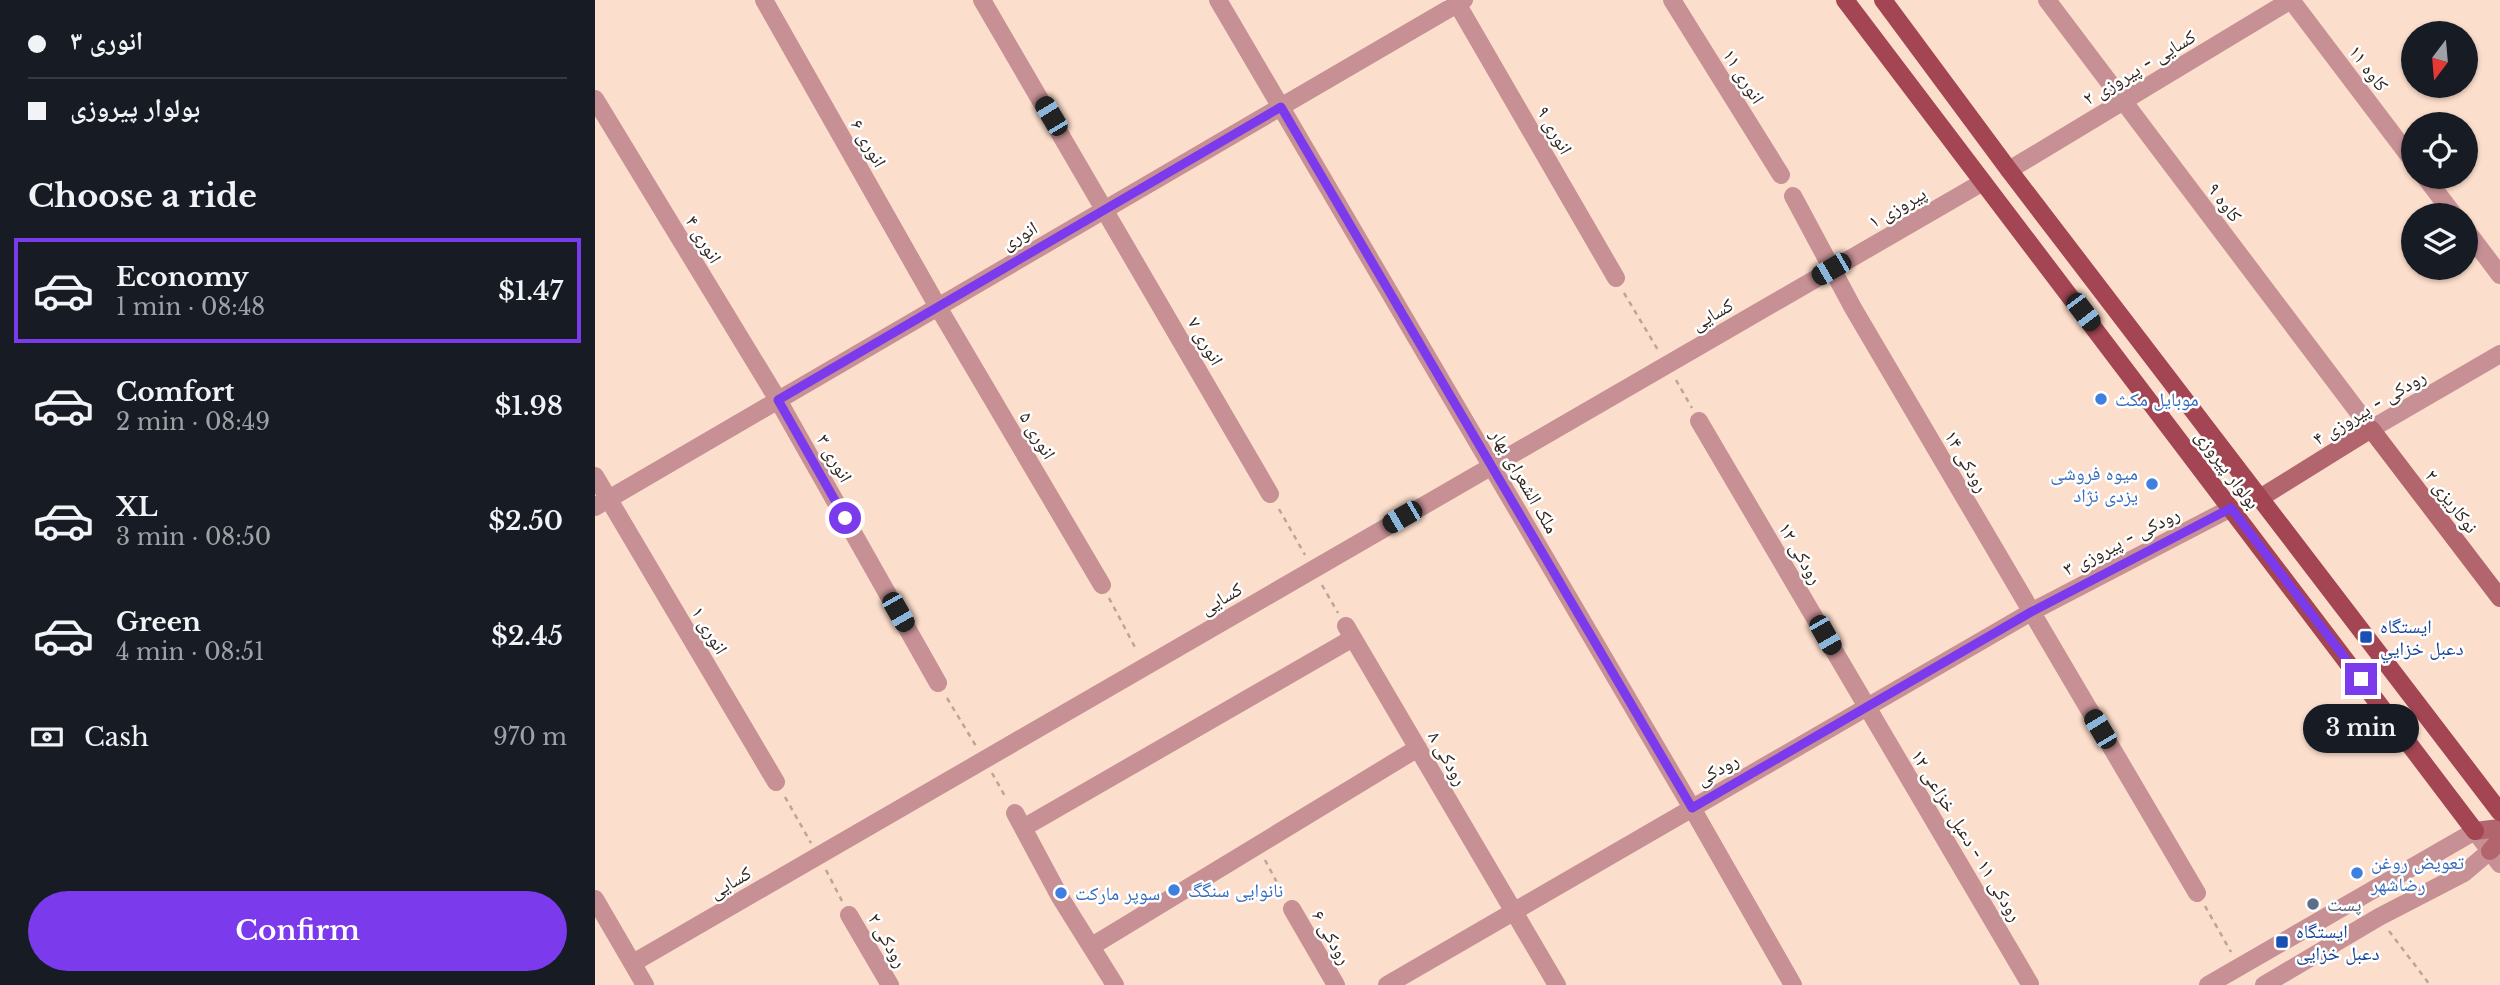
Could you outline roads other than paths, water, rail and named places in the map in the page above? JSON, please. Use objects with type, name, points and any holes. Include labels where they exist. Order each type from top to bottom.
[{"type":"main road","name":"بولوار پیروزی","points":[[1845,0],[2475,831]]},
{"type":"main road","name":"بولوار پیروزی","points":[[1883,0],[2009,170],[2500,812]]},
{"type":"street","name":"انوری ۶","points":[[764,0],[938,307]]},
{"type":"street","name":"انوری ۷","points":[[982,0],[1270,494]]},
{"type":"street","name":"ملک الشعرای بهار","points":[[1218,0],[1793,985]]},
{"type":"street","name":"انوری ۱۱","points":[[1672,0],[1781,175]]},
{"type":"street","name":"کاوه ۹","points":[[2047,0],[2371,429]]},
{"type":"street","name":"کسایی - پیروزی ۲","points":[[2009,170],[2291,0]]},
{"type":"street","name":"کاوه ۱۱","points":[[2291,0],[2401,145]]},
{"type":"street","name":"انوری","points":[[602,503],[1459,1]]},
{"type":"street","name":"انوری ۹","points":[[1459,1],[1616,278]]},
{"type":"street","name":"انوری ۴","points":[[595,99],[778,400]]},
{"type":"street","name":"پیروزی ۱","points":[[1831,269],[1983,181]]},
{"type":"street","points":[[2434,189],[2445,203]]},
{"type":"street","name":"رودکی ۱۴","points":[[1793,196],[1831,269],[2197,893]]},
{"type":"street","points":[[2478,246],[2500,275]]},
{"type":"street","name":"کسایی","points":[[633,963],[1831,269]]},
{"type":"street","name":"انوری ۵","points":[[938,307],[1102,585]]},
{"type":"street","name":"رودکی - پیروزی ۴","points":[[2260,498],[2500,354]]},
{"type":"street","name":"انوری ۳","points":[[778,400],[939,683]]},
{"type":"street","name":"رودکی ۱۲","points":[[1699,421],[1867,707]]},
{"type":"street","name":"نوکاریزی ۲","points":[[2371,429],[2500,598]]},
{"type":"street","name":"انوری ۱","points":[[595,476],[602,503],[776,782]]},
{"type":"street","name":"رودکی - پیروزی ۳","points":[[2031,612],[2231,508]]},
{"type":"street","name":"رودکی","points":[[1387,985],[2031,612]]},
{"type":"street","name":"رودکی ۸","points":[[1092,946],[1060,897],[1019,821],[1350,632],[1557,985]]},
{"type":"street","name":"رودکی ۱۱ - دعبل خزاعی ۱۲","points":[[1867,707],[2031,984]]},
{"type":"street","points":[[1115,985],[1092,946],[1418,748]]},
{"type":"street","points":[[2208,985],[2475,831],[2500,828]]},
{"type":"street","name":"بولوار پیروزی","points":[[2475,831],[2497,852]]},
{"type":"street","points":[[2264,985],[2497,852]]},
{"type":"street","points":[[595,899],[645,985]]},
{"type":"street","name":"رودکی ۶","points":[[1291,909],[1336,985]]},
{"type":"street","name":"رودکی ۲","points":[[849,915],[890,985]]},
{"type":"place","name":"موبایل مکث","points":[[2101,399]]},
{"type":"place","name":"میوه فروشی یزدی نژاد","points":[[2152,484]]},
{"type":"place","name":"ايستگاه دعبل خزايي","points":[[2366,637]]},
{"type":"place","name":"تعویض روغن رضاشهر","points":[[2357,873]]},
{"type":"place","name":"نانوایی سنگگ","points":[[1174,890]]},
{"type":"place","name":"سوپر مارکت","points":[[1061,893]]},
{"type":"place","name":"پست","points":[[2313,904]]},
{"type":"place","name":"ایستگاه دعبل خزایی","points":[[2282,942]]}]
